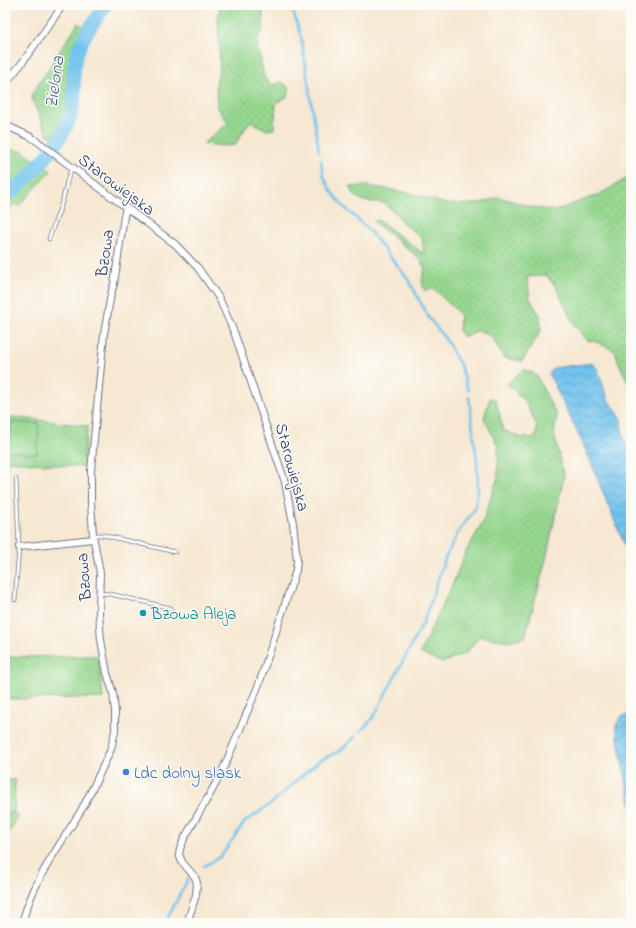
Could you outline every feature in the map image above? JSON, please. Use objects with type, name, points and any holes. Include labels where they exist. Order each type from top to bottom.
[{"type":"street","points":[[5,84],[22,63],[63,5]]},
{"type":"street","name":"Starowiejska","points":[[5,125],[31,137],[175,244],[186,254],[205,277],[219,298],[234,332],[285,482],[293,523],[297,560],[296,570],[259,684],[222,772],[184,839],[180,849],[179,854],[182,862],[195,877],[197,883],[196,895],[187,923]]},
{"type":"street","name":"Bzowa","points":[[22,923],[28,902],[43,870],[87,800],[114,741],[115,711],[113,693],[107,673],[101,640],[99,614],[100,573],[93,537],[91,470],[104,334],[114,284],[126,208]]},
{"type":"street","points":[[19,547],[93,537]]},
{"type":"lane","points":[[49,239],[62,203],[68,176],[72,168]]},
{"type":"lane","points":[[15,600],[19,547],[16,479]]},
{"type":"lane","points":[[93,537],[104,535],[175,552]]},
{"type":"lane","points":[[100,593],[171,608]]},
{"type":"green space","points":[[220,5],[263,5],[263,30],[257,41],[264,77],[271,85],[282,82],[290,89],[287,97],[276,103],[274,129],[267,130],[250,121],[235,145],[225,146],[203,144],[228,123],[217,107],[216,85],[220,65],[218,19]]},
{"type":"green space","points":[[78,23],[85,27],[71,59],[68,113],[62,129],[52,137],[47,134],[32,99],[32,94]]},
{"type":"green space","points":[[5,149],[22,151],[51,171],[19,206],[14,204],[5,214]]},
{"type":"green space","points":[[631,176],[631,389],[615,351],[597,342],[587,340],[573,323],[556,287],[546,275],[527,277],[530,299],[540,315],[541,331],[522,361],[504,358],[492,337],[479,330],[463,337],[459,331],[460,314],[434,289],[424,290],[422,281],[425,268],[418,257],[373,221],[378,220],[424,254],[422,238],[403,223],[384,203],[364,201],[356,197],[350,187],[367,186],[411,193],[446,204],[474,204],[499,197],[531,207],[554,211],[600,194]]},
{"type":"green space","points":[[524,369],[536,375],[557,416],[554,434],[564,476],[546,559],[525,637],[507,641],[480,636],[466,653],[442,663],[420,653],[453,583],[466,551],[482,524],[498,477],[498,446],[484,418],[490,398],[496,400],[503,430],[523,438],[536,437],[537,426],[526,403],[507,384]]},
{"type":"green space","points":[[5,416],[88,426],[82,467],[7,461],[5,639]]},
{"type":"green space","points":[[11,422],[39,424],[37,454],[8,451]]},
{"type":"green space","points":[[98,656],[103,698],[5,699],[5,657]]},
{"type":"green space","points":[[5,780],[15,780],[14,813],[5,813]]},
{"type":"green space","points":[[5,814],[18,816],[5,841]]},
{"type":"water","points":[[592,363],[597,368],[608,400],[621,417],[622,430],[631,463],[631,561],[585,448],[549,374],[554,368]]},
{"type":"water","points":[[631,714],[631,806],[616,725],[621,717]]},
{"type":"waterway","name":"Zielona","points":[[5,197],[25,180],[45,158],[63,133],[73,109],[74,70],[77,52],[85,36],[106,5]]},
{"type":"waterway","points":[[291,5],[301,37],[319,151]]},
{"type":"waterway","points":[[321,160],[323,175],[331,191],[344,207],[368,229],[408,279],[429,318],[446,340],[460,365],[468,390]]},
{"type":"waterway","points":[[5,178],[15,190]]},
{"type":"waterway","points":[[360,732],[373,718],[423,623],[446,556],[459,531],[475,509],[478,490],[477,462],[469,397]]},
{"type":"waterway","points":[[204,866],[220,857],[245,822],[272,803],[320,760],[340,751],[355,737]]},
{"type":"waterway","points":[[165,923],[188,879]]},
{"type":"place","name":"Bzowa Aleja","points":[[143,613]]},
{"type":"place","name":"Ldc dolny slask","points":[[126,772]]}]
